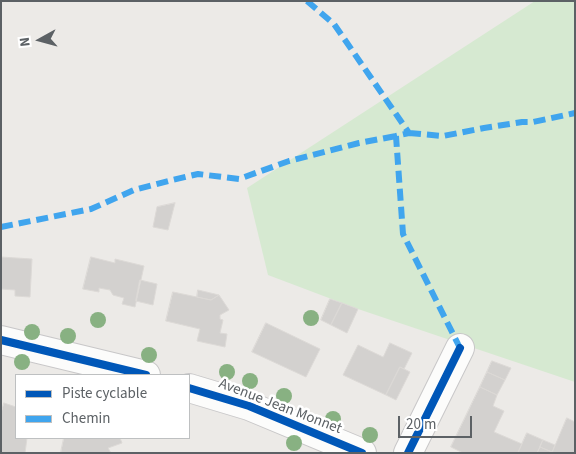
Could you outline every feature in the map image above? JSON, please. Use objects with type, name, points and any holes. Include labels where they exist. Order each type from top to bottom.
[{"type":"street","points":[[1,340],[142,374]]},
{"type":"street","points":[[408,453],[460,348]]},
{"type":"street","name":"Avenue Jean Monnet","points":[[190,388],[249,406],[362,453]]},
{"type":"green space","points":[[535,1],[575,1],[575,382],[358,309],[268,275],[247,188]]},
{"type":"building","points":[[175,203],[168,230],[153,227],[157,207]]},
{"type":"building","points":[[1,257],[32,259],[30,297],[15,296],[15,290],[1,289]]},
{"type":"building","points":[[91,257],[115,263],[115,259],[144,266],[135,307],[122,304],[124,298],[113,295],[110,290],[99,288],[99,292],[83,289]]},
{"type":"building","points":[[140,280],[157,284],[153,305],[136,301]]},
{"type":"building","points":[[198,290],[219,295],[211,300],[197,297]]},
{"type":"building","points":[[173,292],[211,300],[219,295],[229,310],[220,315],[220,319],[223,320],[220,333],[227,334],[225,347],[197,341],[200,329],[166,321]]},
{"type":"building","points":[[330,299],[342,303],[331,325],[321,320]]},
{"type":"building","points":[[342,303],[358,309],[347,333],[331,325]]},
{"type":"building","points":[[266,323],[320,349],[306,377],[252,352]]},
{"type":"building","points":[[390,343],[412,353],[404,369],[400,367],[386,395],[343,375],[358,345],[383,357]]},
{"type":"building","points":[[492,361],[511,368],[505,380],[487,372]]},
{"type":"building","points":[[400,367],[410,372],[396,400],[386,395]]},
{"type":"building","points":[[487,372],[505,380],[497,395],[480,387]]},
{"type":"building","points":[[480,387],[497,395],[493,406],[504,411],[494,432],[522,444],[518,453],[463,453],[451,447]]},
{"type":"building","points":[[4,403],[15,407],[15,439],[27,439],[25,453],[1,453],[1,414]]},
{"type":"building","points":[[567,418],[575,422],[575,453],[537,453],[540,447],[552,452]]},
{"type":"building","points":[[527,433],[543,440],[537,453],[518,453]]},
{"type":"building","points":[[64,439],[120,439],[122,443],[108,448],[111,453],[61,452]]},
{"type":"building","points":[[543,440],[555,445],[552,452],[540,447]]},
{"type":"marked path","points":[[307,1],[334,24],[409,133],[396,136],[403,234],[460,348]]},
{"type":"marked path","points":[[409,133],[443,136],[522,122],[533,122],[575,113]]},
{"type":"marked path","points":[[1,227],[91,209],[134,190],[198,174],[239,179],[289,161],[359,143],[396,136]]},
{"type":"cycle path","points":[[1,340],[142,374]]},
{"type":"cycle path","points":[[408,453],[460,348]]},
{"type":"cycle path","points":[[190,388],[249,406],[362,453]]}]
